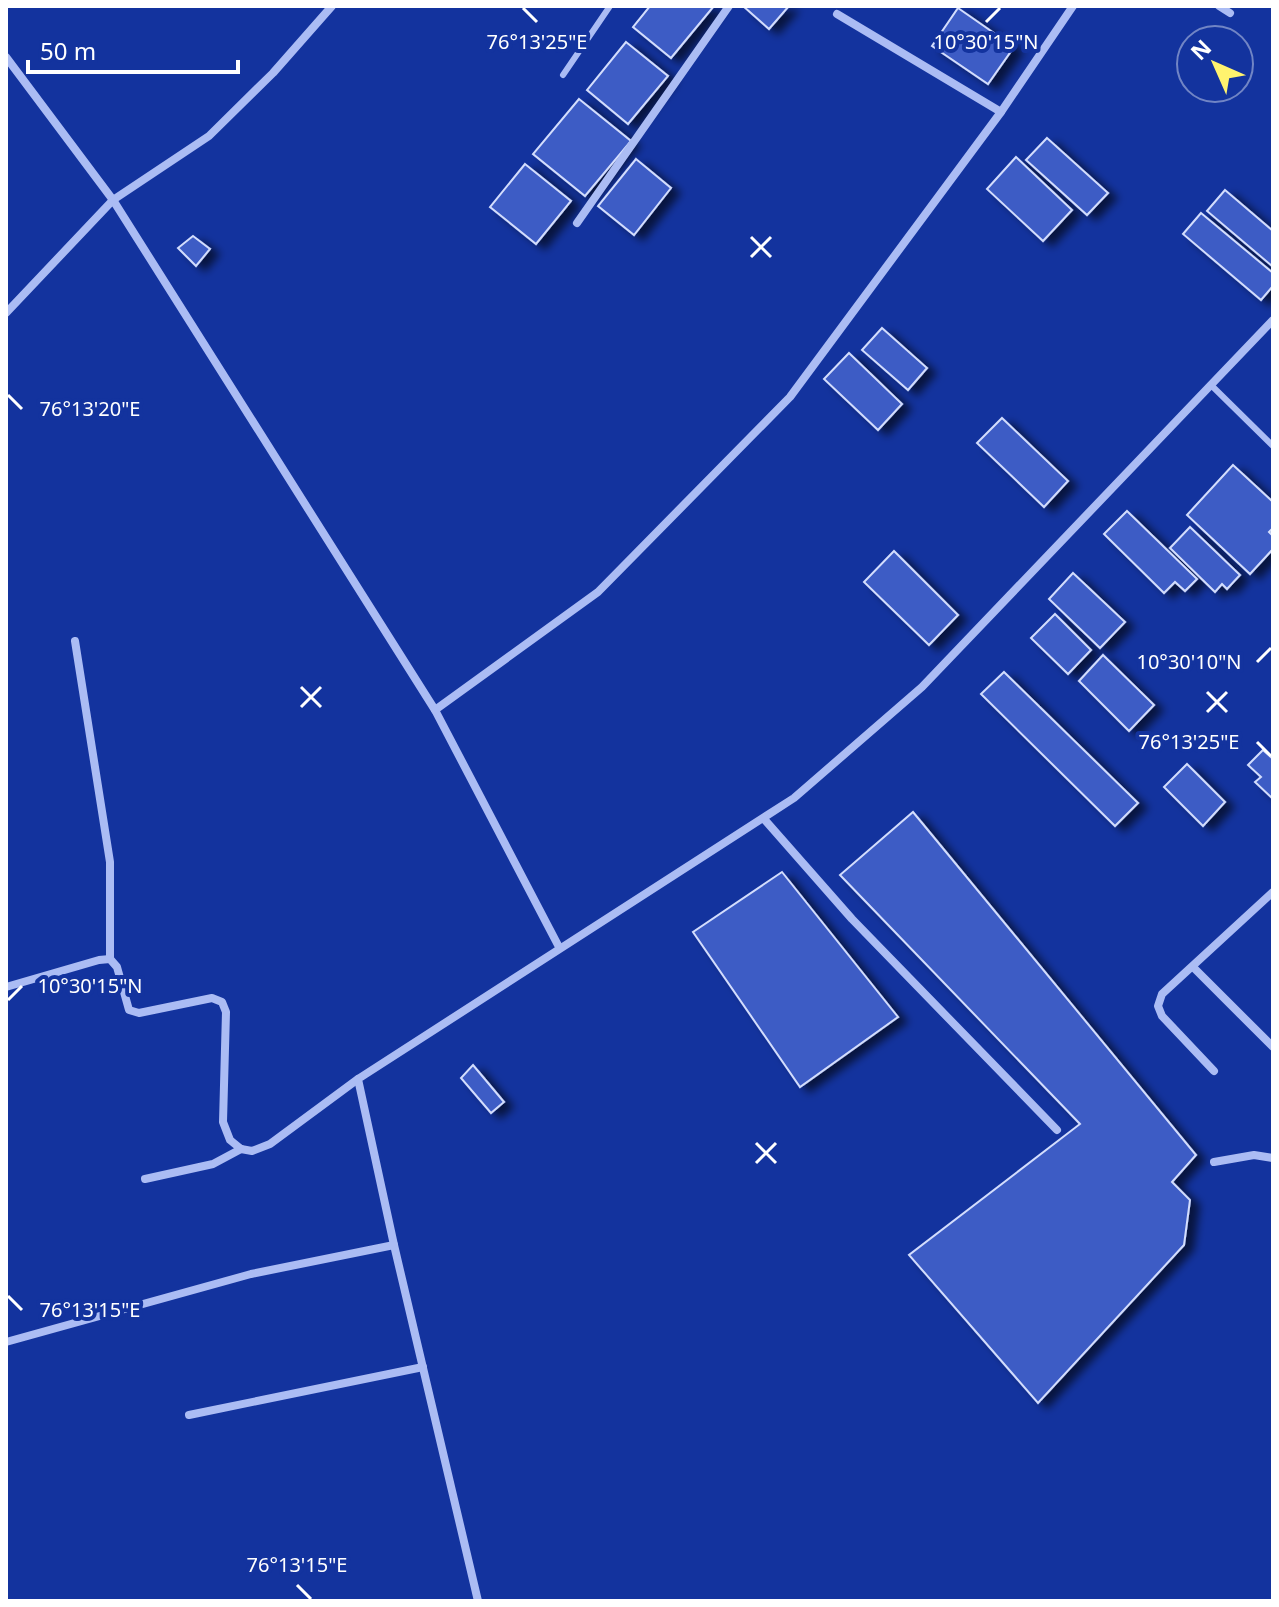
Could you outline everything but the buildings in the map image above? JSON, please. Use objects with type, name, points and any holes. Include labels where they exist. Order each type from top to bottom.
[{"type":"street","points":[[6,313],[113,200],[209,136],[273,73],[332,6]]},
{"type":"street","points":[[577,223],[729,6]]},
{"type":"street","points":[[435,710],[598,592],[790,397],[1001,112],[1073,6]]},
{"type":"street","points":[[1219,6],[1230,13]]},
{"type":"street","points":[[837,14],[1001,112]]},
{"type":"street","points":[[6,57],[113,200],[435,710],[559,947]]},
{"type":"street","points":[[75,641],[110,862],[110,959],[117,967],[129,1010],[139,1013],[212,998],[222,1002],[226,1012],[223,1122],[230,1140],[241,1149],[252,1151],[270,1144],[358,1079],[794,798],[922,687],[1273,320]]},
{"type":"street","points":[[764,819],[852,919],[1057,1130]]},
{"type":"street","points":[[1214,1071],[1162,1016],[1158,1006],[1162,994],[1273,892]]},
{"type":"street","points":[[6,987],[110,959]]},
{"type":"street","points":[[1193,967],[1273,1047]]},
{"type":"street","points":[[358,1079],[478,1601]]},
{"type":"street","points":[[145,1179],[213,1164],[241,1149]]},
{"type":"street","points":[[1214,1162],[1254,1155],[1273,1158]]},
{"type":"street","points":[[6,1342],[251,1274],[394,1245]]},
{"type":"street","points":[[189,1415],[423,1367]]},
{"type":"lane","points":[[563,75],[610,6]]},
{"type":"lane","points":[[1211,385],[1273,446]]}]
